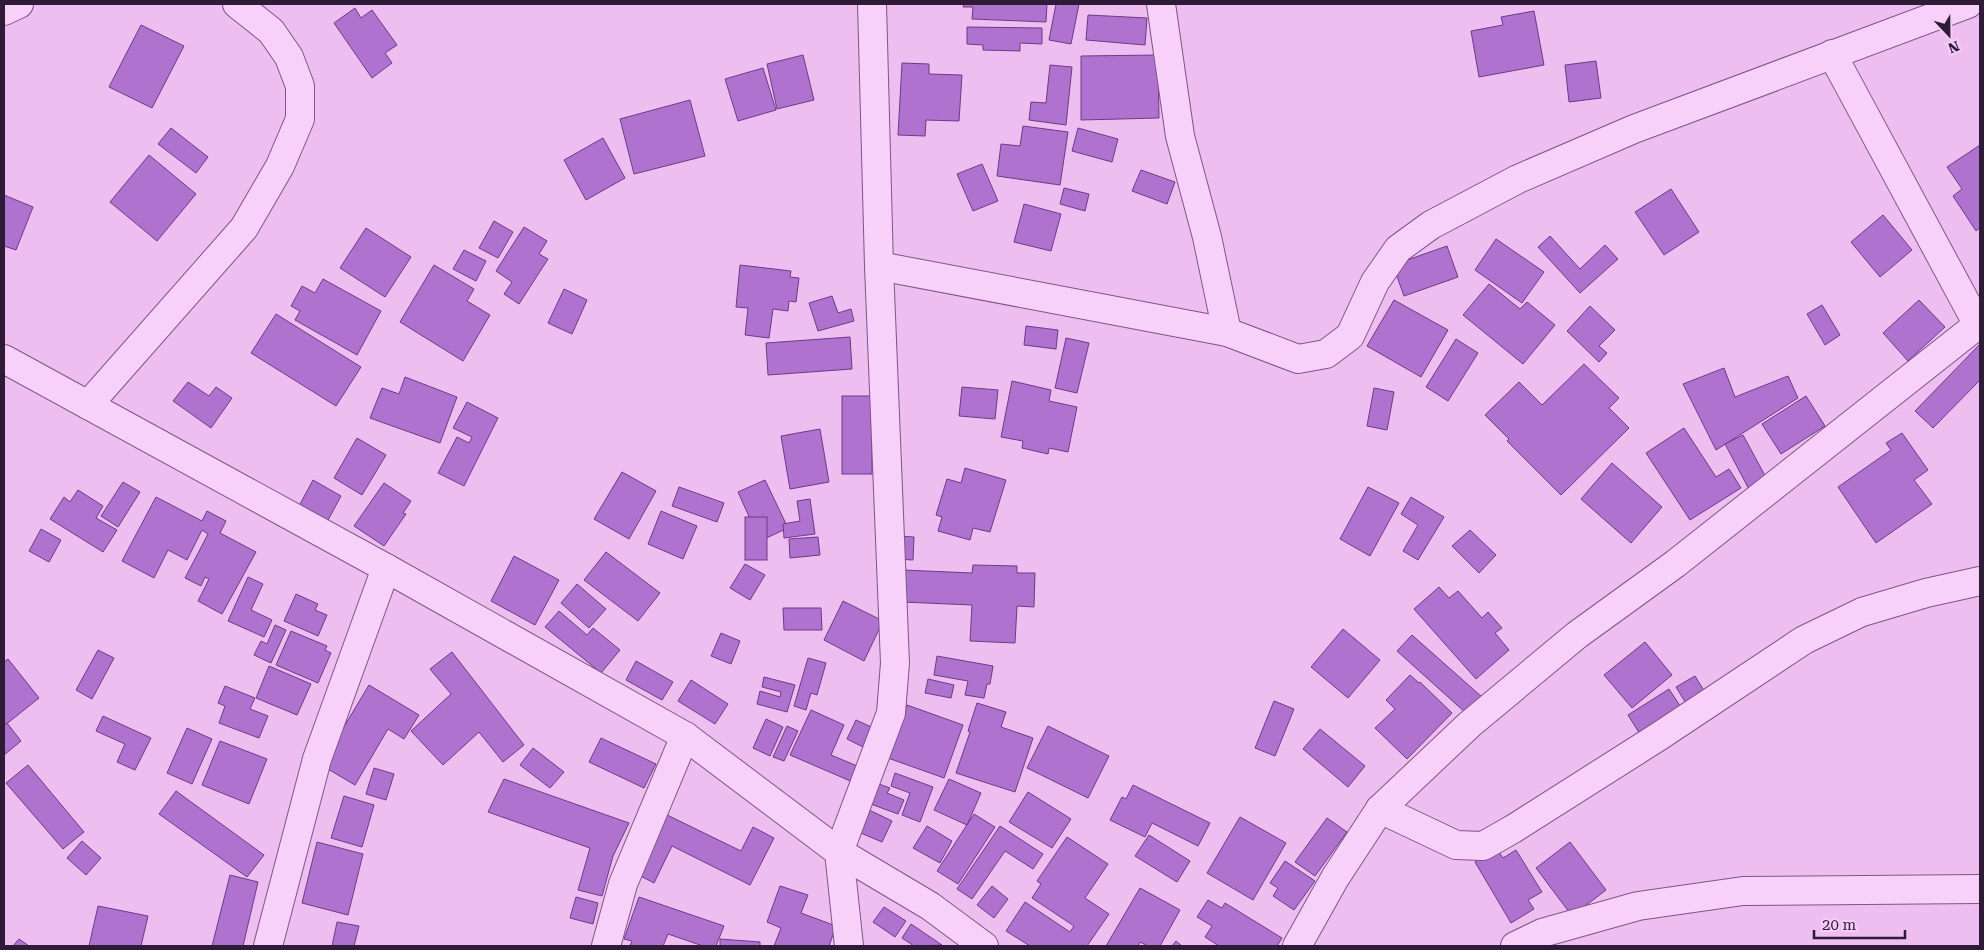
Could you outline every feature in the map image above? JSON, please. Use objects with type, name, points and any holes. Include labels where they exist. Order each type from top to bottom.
[{"type":"street","points":[[4,11],[20,4]]},
{"type":"street","points":[[88,406],[244,228],[280,166],[300,120],[300,86],[289,57],[271,31],[237,4]]},
{"type":"street","points":[[849,946],[839,852],[891,713],[894,671],[892,563],[878,266],[872,4]]},
{"type":"street","points":[[1161,4],[1180,136],[1207,237],[1227,332]]},
{"type":"street","points":[[878,266],[1227,332],[1298,359],[1326,354],[1350,336],[1376,282],[1398,249],[1431,225],[1518,179],[1634,129],[1968,4]]},
{"type":"street","points":[[1296,946],[1335,878],[1380,809],[1470,724],[1577,635],[1675,564],[1979,324],[1832,54]]},
{"type":"street","points":[[4,359],[386,568],[685,736],[839,852],[930,906],[984,946]]},
{"type":"street","points":[[268,946],[317,759],[386,568]]},
{"type":"street","points":[[1380,809],[1456,845],[1483,846],[1658,737],[1804,640],[1862,612],[1926,593],[1980,581]]},
{"type":"street","points":[[606,946],[623,884],[685,736]]},
{"type":"street","points":[[1515,946],[1542,933],[1638,906],[1743,891],[1980,890]]},
{"type":"building","points":[[964,4],[1047,4],[1046,22],[972,19],[973,7],[963,7]]},
{"type":"building","points":[[1056,4],[1079,4],[1071,44],[1049,40]]},
{"type":"building","points":[[355,8],[361,18],[372,10],[397,45],[385,53],[392,63],[372,78],[334,23]]},
{"type":"building","points":[[1534,11],[1544,65],[1479,77],[1471,31],[1503,25],[1501,17]]},
{"type":"building","points":[[1088,15],[1147,18],[1145,45],[1086,40]]},
{"type":"building","points":[[141,25],[184,46],[152,108],[109,87]]},
{"type":"building","points":[[967,27],[1042,28],[1042,44],[1020,43],[1020,51],[983,50],[983,45],[967,44]]},
{"type":"building","points":[[803,55],[814,100],[777,109],[767,64]]},
{"type":"building","points":[[1158,55],[1159,118],[1081,120],[1081,56]]},
{"type":"building","points":[[1596,61],[1601,98],[1569,102],[1565,65]]},
{"type":"building","points":[[902,63],[929,64],[929,74],[962,75],[959,121],[926,120],[925,136],[898,135]]},
{"type":"building","points":[[1050,65],[1072,67],[1066,125],[1029,120],[1031,102],[1046,103]]},
{"type":"building","points":[[763,68],[776,110],[738,121],[725,79]]},
{"type":"building","points":[[690,100],[705,156],[634,174],[620,119]]},
{"type":"building","points":[[1023,126],[1068,132],[1060,185],[997,176],[1001,144],[1020,146]]},
{"type":"building","points":[[171,128],[208,157],[196,173],[158,144]]},
{"type":"building","points":[[1078,128],[1118,139],[1112,162],[1072,151]]},
{"type":"building","points":[[603,138],[625,178],[586,200],[564,160]]},
{"type":"building","points":[[1980,145],[1980,228],[1976,231],[1953,196],[1962,189],[1947,167]]},
{"type":"building","points":[[149,155],[196,194],[157,241],[110,202]]},
{"type":"building","points":[[982,164],[998,201],[973,211],[957,174]]},
{"type":"building","points":[[1141,170],[1175,182],[1167,204],[1132,191]]},
{"type":"building","points":[[1064,188],[1089,194],[1085,211],[1060,204]]},
{"type":"building","points":[[1671,189],[1699,232],[1664,255],[1635,212]]},
{"type":"building","points":[[4,195],[33,207],[16,250],[4,246]]},
{"type":"building","points":[[1024,204],[1061,214],[1051,251],[1014,242]]},
{"type":"building","points":[[1883,215],[1912,250],[1880,277],[1851,242]]},
{"type":"building","points":[[494,221],[513,232],[498,258],[479,248]]},
{"type":"building","points":[[524,227],[547,241],[539,254],[548,259],[519,304],[504,294],[512,282],[496,271]]},
{"type":"building","points":[[366,228],[411,257],[385,297],[340,268]]},
{"type":"building","points":[[1550,236],[1580,269],[1605,245],[1618,259],[1580,293],[1538,247]]},
{"type":"building","points":[[1496,239],[1544,272],[1522,303],[1475,270]]},
{"type":"building","points":[[1447,246],[1458,277],[1404,296],[1393,265]]},
{"type":"building","points":[[464,250],[486,261],[476,281],[453,269]]},
{"type":"building","points":[[434,265],[474,289],[467,301],[490,315],[463,361],[400,322]]},
{"type":"building","points":[[740,265],[791,271],[790,277],[799,278],[796,302],[789,301],[788,311],[773,309],[769,338],[745,335],[748,308],[736,307]]},
{"type":"building","points":[[323,279],[381,311],[357,355],[295,320],[300,311],[291,306],[302,286],[315,293]]},
{"type":"building","points":[[1489,284],[1520,309],[1527,302],[1555,325],[1523,364],[1463,315]]},
{"type":"building","points":[[564,289],[587,300],[572,334],[548,323]]},
{"type":"building","points":[[832,296],[838,313],[851,309],[854,321],[818,331],[809,303]]},
{"type":"building","points":[[1394,300],[1448,330],[1421,377],[1367,346]]},
{"type":"building","points":[[1919,300],[1945,327],[1908,361],[1883,333]]},
{"type":"building","points":[[1822,305],[1840,335],[1825,345],[1807,314]]},
{"type":"building","points":[[1590,306],[1615,330],[1599,346],[1607,353],[1599,362],[1567,331]]},
{"type":"building","points":[[276,314],[361,367],[336,406],[251,353]]},
{"type":"building","points":[[1026,326],[1058,330],[1056,349],[1024,345]]},
{"type":"building","points":[[850,337],[852,369],[768,375],[766,343]]},
{"type":"building","points":[[1066,338],[1089,343],[1077,393],[1055,388]]},
{"type":"building","points":[[1456,339],[1478,353],[1448,401],[1426,387]]},
{"type":"building","points":[[1980,344],[1980,380],[1933,428],[1915,411]]},
{"type":"building","points":[[1584,364],[1619,398],[1609,408],[1629,428],[1561,495],[1507,441],[1509,439],[1485,415],[1519,382],[1542,405]]},
{"type":"building","points":[[1724,368],[1735,397],[1788,376],[1798,398],[1716,450],[1683,384]]},
{"type":"building","points":[[405,377],[457,397],[440,443],[370,418],[382,388],[399,394]]},
{"type":"building","points":[[1012,381],[1051,390],[1049,401],[1077,407],[1068,452],[1049,448],[1048,454],[1022,448],[1023,441],[1001,437]]},
{"type":"building","points":[[188,382],[209,396],[216,387],[232,398],[211,428],[173,401]]},
{"type":"building","points":[[962,387],[998,390],[995,419],[959,416]]},
{"type":"building","points":[[1374,388],[1394,392],[1387,430],[1367,426]]},
{"type":"building","points":[[842,396],[872,396],[872,474],[842,474]]},
{"type":"building","points":[[1806,396],[1825,426],[1781,454],[1762,424]]},
{"type":"building","points":[[467,402],[498,418],[464,486],[438,473],[457,437],[469,443],[472,437],[453,428]]},
{"type":"building","points":[[1684,428],[1716,477],[1729,469],[1741,488],[1690,520],[1646,453]]},
{"type":"building","points":[[820,429],[829,482],[790,489],[781,436]]},
{"type":"building","points":[[1902,433],[1928,470],[1914,480],[1932,504],[1876,543],[1838,487],[1891,450],[1886,443]]},
{"type":"building","points":[[1743,435],[1769,483],[1751,493],[1725,444]]},
{"type":"building","points":[[357,438],[386,455],[362,495],[334,478]]},
{"type":"building","points":[[1612,463],[1662,507],[1631,543],[1581,499]]},
{"type":"building","points":[[965,468],[1006,480],[990,532],[973,528],[970,540],[938,531],[942,517],[936,515],[947,479],[961,483]]},
{"type":"building","points":[[622,472],[656,491],[629,539],[594,519]]},
{"type":"building","points":[[313,480],[341,496],[327,522],[299,506]]},
{"type":"building","points":[[765,480],[788,528],[760,541],[738,492]]},
{"type":"building","points":[[123,482],[140,492],[118,527],[101,516]]},
{"type":"building","points":[[384,483],[411,501],[403,513],[406,514],[384,546],[354,526]]},
{"type":"building","points":[[679,487],[724,503],[717,522],[672,506]]},
{"type":"building","points":[[1368,487],[1399,503],[1370,556],[1340,539]]},
{"type":"building","points":[[78,490],[103,506],[96,518],[117,530],[103,552],[50,519],[64,497],[70,502]]},
{"type":"building","points":[[156,497],[202,521],[207,511],[226,521],[220,533],[256,552],[222,614],[198,601],[209,579],[205,577],[201,586],[185,578],[208,534],[202,530],[187,560],[168,550],[154,578],[122,561]]},
{"type":"building","points":[[1411,497],[1444,517],[1418,560],[1403,551],[1418,525],[1401,514]]},
{"type":"building","points":[[810,499],[815,534],[784,538],[783,524],[800,521],[797,501]]},
{"type":"building","points":[[661,511],[697,526],[683,559],[648,544]]},
{"type":"building","points":[[745,517],[767,517],[767,560],[745,560]]},
{"type":"building","points":[[41,529],[61,540],[49,562],[29,551]]},
{"type":"building","points":[[1470,530],[1496,555],[1479,573],[1452,546]]},
{"type":"building","points":[[897,536],[914,537],[913,560],[896,559]]},
{"type":"building","points":[[818,537],[820,555],[790,558],[789,539]]},
{"type":"building","points":[[606,552],[660,593],[638,621],[584,580]]},
{"type":"building","points":[[514,556],[559,580],[535,625],[491,601]]},
{"type":"building","points":[[745,564],[765,575],[750,600],[730,588]]},
{"type":"building","points":[[973,565],[1017,566],[1017,573],[1035,573],[1034,607],[1017,606],[1015,643],[970,641],[972,605],[902,602],[903,570],[972,573]]},
{"type":"building","points":[[248,577],[263,584],[251,610],[272,620],[264,637],[228,621]]},
{"type":"building","points":[[577,584],[606,609],[589,628],[561,603]]},
{"type":"building","points":[[1439,587],[1449,598],[1458,591],[1482,618],[1488,612],[1502,628],[1495,633],[1509,650],[1476,679],[1414,609]]},
{"type":"building","points":[[296,594],[318,604],[315,610],[327,615],[318,636],[284,621]]},
{"type":"building","points":[[843,601],[883,621],[864,661],[824,640]]},
{"type":"building","points":[[783,608],[821,608],[822,630],[784,630]]},
{"type":"building","points":[[559,611],[587,635],[593,628],[620,650],[601,673],[545,627]]},
{"type":"building","points":[[275,625],[286,630],[271,663],[254,655],[261,641],[267,644]]},
{"type":"building","points":[[1343,629],[1380,660],[1348,698],[1311,667]]},
{"type":"building","points":[[291,631],[327,646],[325,650],[331,653],[318,683],[276,665]]},
{"type":"building","points":[[721,633],[740,641],[731,664],[711,656]]},
{"type":"building","points":[[1412,635],[1482,697],[1467,714],[1397,651]]},
{"type":"building","points":[[1645,642],[1672,675],[1632,708],[1604,675]]},
{"type":"building","points":[[98,650],[114,658],[92,699],[76,690]]},
{"type":"building","points":[[452,652],[524,745],[503,762],[479,732],[443,765],[411,731],[451,694],[430,669]]},
{"type":"building","points":[[937,656],[993,666],[990,684],[987,684],[984,698],[965,695],[968,681],[934,675]]},
{"type":"building","points":[[808,658],[826,663],[817,695],[811,693],[806,710],[794,706]]},
{"type":"building","points":[[8,659],[39,698],[4,726],[4,662]]},
{"type":"building","points":[[636,661],[673,682],[662,700],[626,680]]},
{"type":"building","points":[[269,666],[311,684],[297,715],[256,698]]},
{"type":"building","points":[[1410,675],[1420,682],[1452,713],[1407,759],[1375,728],[1395,709],[1386,700]]},
{"type":"building","points":[[1695,676],[1706,694],[1687,705],[1676,687]]},
{"type":"building","points":[[764,677],[795,685],[787,712],[757,704],[760,691],[780,697],[781,692],[762,687]]},
{"type":"building","points":[[928,679],[954,685],[951,698],[925,693]]},
{"type":"building","points":[[691,680],[728,704],[715,724],[678,701]]},
{"type":"building","points":[[369,685],[419,715],[404,739],[388,729],[355,785],[321,765]]},
{"type":"building","points":[[225,686],[255,698],[250,709],[268,716],[259,738],[219,723],[225,706],[218,703]]},
{"type":"building","points":[[1669,689],[1684,712],[1643,739],[1628,715]]},
{"type":"building","points":[[1274,701],[1294,709],[1275,756],[1255,748]]},
{"type":"building","points":[[977,703],[1006,712],[1001,727],[1033,738],[1015,792],[956,773],[970,732],[968,731]]},
{"type":"building","points":[[907,705],[963,725],[944,778],[888,758]]},
{"type":"building","points":[[811,710],[844,725],[831,755],[862,768],[855,783],[790,755]]},
{"type":"building","points":[[103,716],[151,738],[135,770],[117,762],[125,744],[96,731]]},
{"type":"building","points":[[766,719],[783,727],[770,756],[753,748]]},
{"type":"building","points":[[856,720],[878,730],[869,750],[847,739]]},
{"type":"building","points":[[7,723],[21,741],[4,755],[4,726]]},
{"type":"building","points":[[787,726],[798,731],[784,761],[773,757]]},
{"type":"building","points":[[1048,726],[1109,756],[1088,798],[1027,768]]},
{"type":"building","points":[[187,728],[212,739],[192,784],[167,773]]},
{"type":"building","points":[[1320,729],[1365,766],[1348,787],[1303,749]]},
{"type":"building","points":[[601,738],[656,764],[644,788],[589,762]]},
{"type":"building","points":[[220,741],[267,759],[249,804],[202,785]]},
{"type":"building","points":[[533,748],[564,772],[550,788],[520,765]]},
{"type":"building","points":[[28,765],[84,832],[63,849],[6,783]]},
{"type":"building","points":[[374,768],[394,774],[386,800],[366,794]]},
{"type":"building","points":[[895,773],[933,787],[920,822],[902,815],[910,793],[891,786]]},
{"type":"building","points":[[504,779],[629,823],[613,856],[602,896],[578,890],[590,848],[488,812]]},
{"type":"building","points":[[949,779],[981,793],[967,825],[934,810]]},
{"type":"building","points":[[876,783],[890,788],[887,793],[904,800],[898,814],[868,803]]},
{"type":"building","points":[[1133,785],[1210,823],[1198,846],[1152,823],[1145,837],[1110,820],[1122,797],[1126,799]]},
{"type":"building","points":[[176,791],[264,855],[247,877],[159,814]]},
{"type":"building","points":[[1028,792],[1071,819],[1052,848],[1009,822]]},
{"type":"building","points":[[344,796],[374,805],[362,847],[331,838]]},
{"type":"building","points":[[867,809],[892,821],[882,842],[856,831]]},
{"type":"building","points":[[661,812],[741,851],[753,827],[774,838],[750,885],[672,846],[654,883],[631,871]]},
{"type":"building","points":[[974,814],[995,827],[958,884],[937,871]]},
{"type":"building","points":[[1240,817],[1286,843],[1253,900],[1207,873]]},
{"type":"building","points":[[1327,818],[1347,832],[1315,876],[1295,862]]},
{"type":"building","points":[[927,826],[952,841],[940,863],[913,848]]},
{"type":"building","points":[[1000,826],[1043,854],[1033,869],[1005,851],[972,899],[957,889]]},
{"type":"building","points":[[1149,835],[1190,861],[1177,882],[1135,856]]},
{"type":"building","points":[[1067,837],[1108,864],[1085,898],[1109,914],[1087,946],[1030,946],[1006,931],[1025,902],[1070,932],[1074,926],[1032,898],[1041,884],[1037,881]]},
{"type":"building","points":[[82,841],[101,858],[86,875],[67,858]]},
{"type":"building","points":[[317,842],[363,854],[348,915],[302,903]]},
{"type":"building","points":[[1570,842],[1606,890],[1572,916],[1536,868]]},
{"type":"building","points":[[1497,849],[1503,858],[1516,850],[1542,892],[1528,900],[1534,909],[1511,923],[1475,862]]},
{"type":"building","points":[[1285,861],[1315,881],[1294,910],[1273,896],[1278,888],[1270,883]]},
{"type":"building","points":[[230,875],[258,882],[243,946],[212,946]]},
{"type":"building","points":[[780,886],[808,895],[801,913],[836,926],[829,946],[774,946],[781,928],[767,922]]},
{"type":"building","points":[[992,886],[1008,899],[994,918],[977,905]]},
{"type":"building","points":[[1140,888],[1180,910],[1160,946],[1148,946],[1140,942],[1138,946],[1106,946]]},
{"type":"building","points":[[576,897],[598,903],[593,924],[570,918]]},
{"type":"building","points":[[639,897],[724,926],[716,946],[703,946],[668,934],[663,946],[630,946],[632,941],[624,939]]},
{"type":"building","points":[[1208,900],[1222,908],[1225,903],[1282,938],[1277,946],[1219,946],[1205,937],[1212,926],[1197,917]]},
{"type":"building","points":[[98,906],[148,916],[141,946],[89,946]]},
{"type":"building","points":[[884,907],[906,921],[895,937],[873,922]]},
{"type":"building","points":[[337,922],[359,926],[354,946],[332,946]]},
{"type":"building","points":[[911,924],[942,945],[914,946],[902,938]]},
{"type":"building","points":[[19,939],[29,946],[13,946]]},
{"type":"building","points":[[720,939],[760,942],[760,946],[720,946]]},
{"type":"building","points":[[1176,941],[1182,946],[1172,946]]}]
